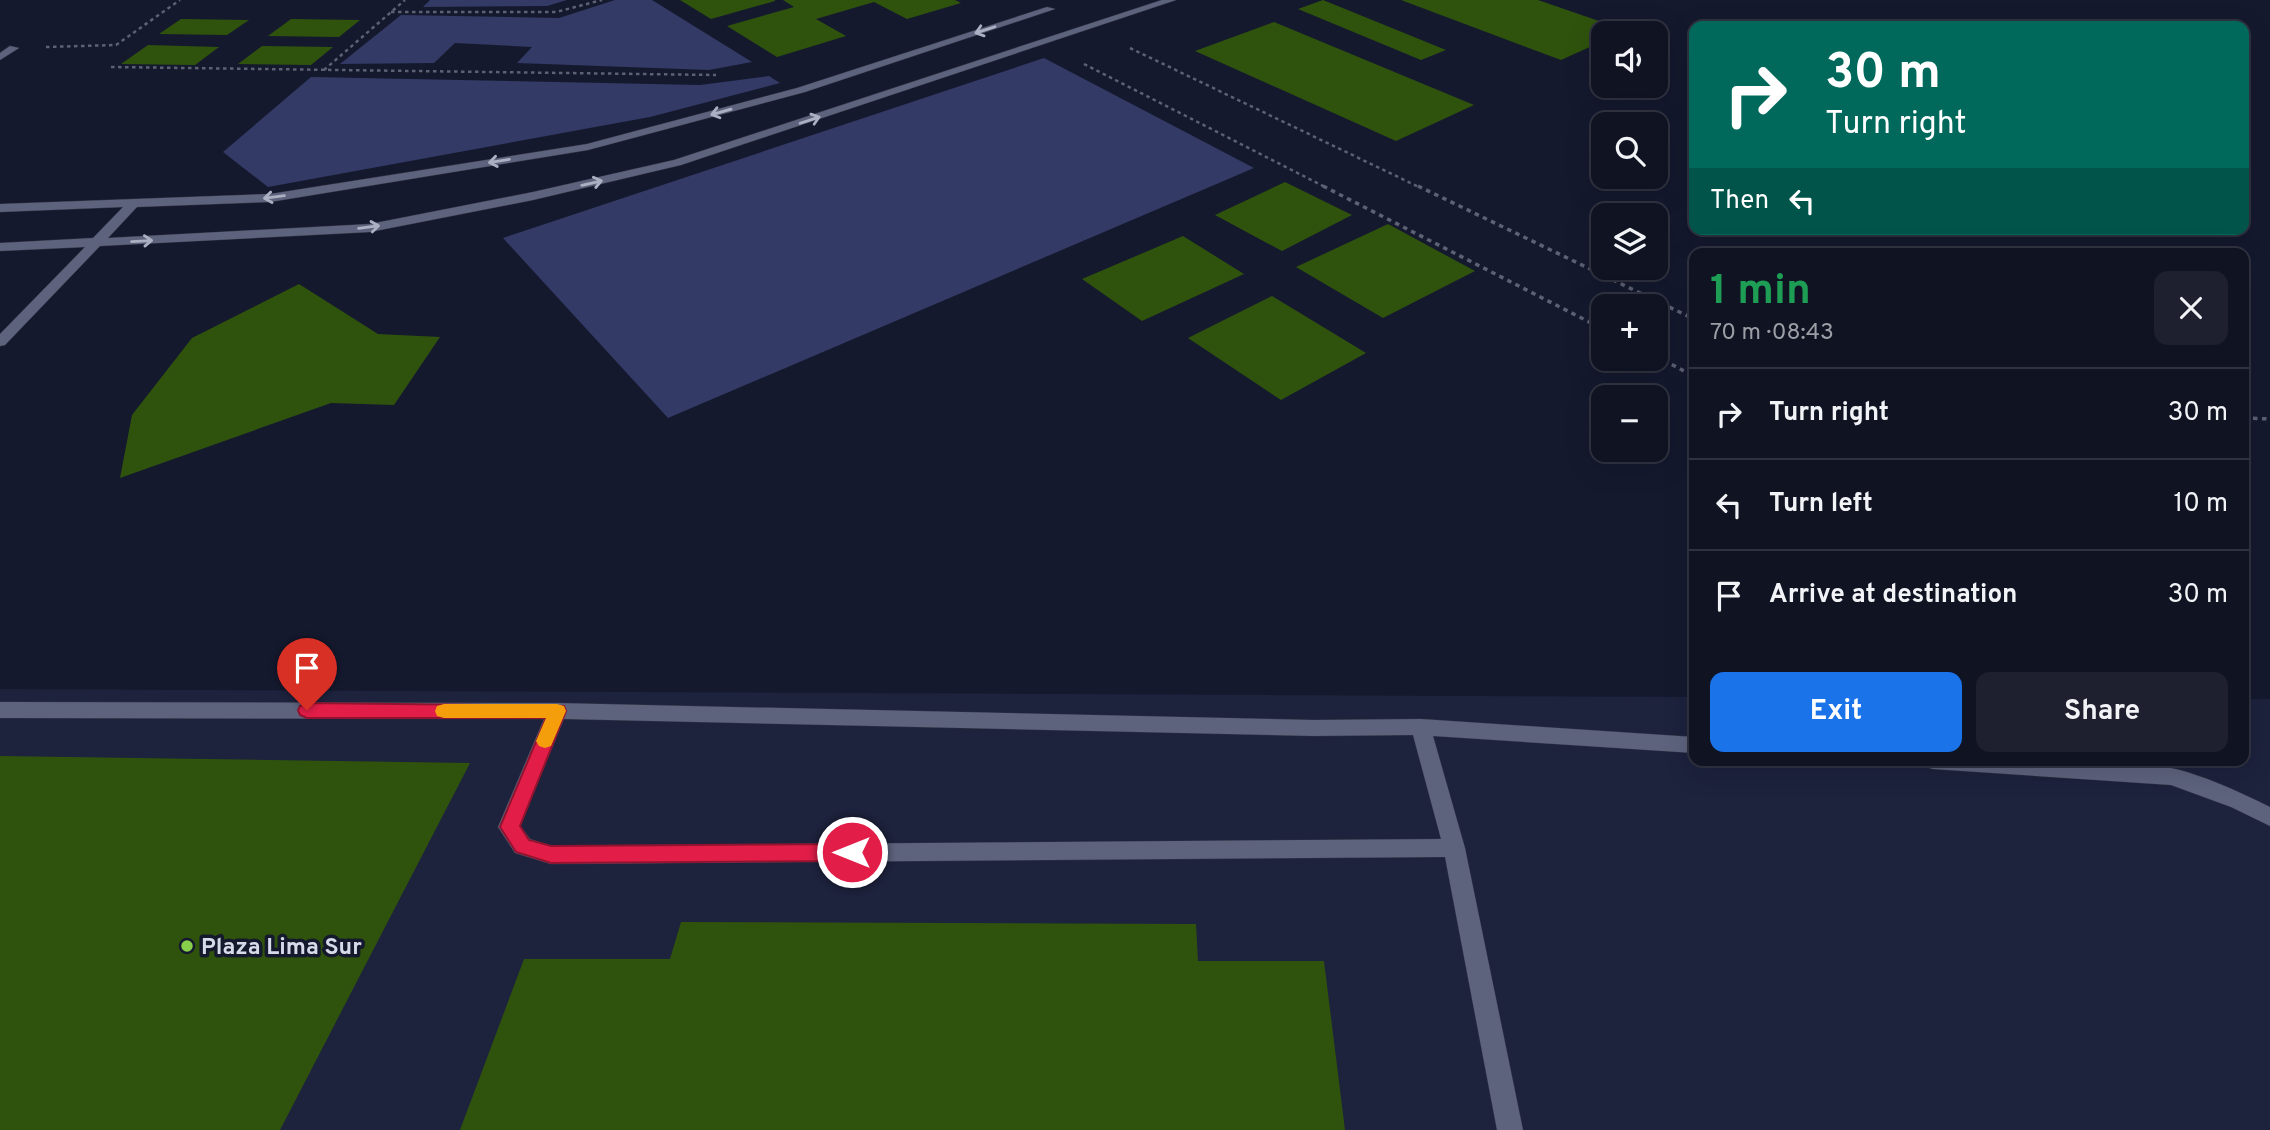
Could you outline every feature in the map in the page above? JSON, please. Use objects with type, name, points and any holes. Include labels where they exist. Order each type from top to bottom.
[{"type":"lane","points":[[0,247],[369,228],[533,197],[677,163],[1171,0]]},
{"type":"lane","points":[[0,208],[270,198],[588,147],[801,90],[1050,9]]},
{"type":"lane","points":[[0,57],[14,48]]},
{"type":"lane","points":[[0,342],[134,203]]},
{"type":"lane","points":[[0,710],[557,711],[1314,728],[1421,727],[1689,745]]},
{"type":"lane","points":[[557,711],[509,827],[523,846],[551,855],[1454,848]]},
{"type":"lane","points":[[1421,727],[1454,848],[1510,1130]]},
{"type":"lane","points":[[2008,766],[2172,777],[2238,801],[2270,817]]},
{"type":"path","points":[[14,48],[116,45],[180,0]]},
{"type":"path","points":[[324,70],[405,0]]},
{"type":"path","points":[[391,12],[556,12],[602,0]]},
{"type":"path","points":[[1089,28],[1689,317]]},
{"type":"path","points":[[1042,43],[1591,324]]},
{"type":"path","points":[[111,67],[723,75]]},
{"type":"path","points":[[1668,362],[1684,371]]},
{"type":"path","points":[[2249,418],[2270,419]]},
{"type":"shaded area","points":[[430,0],[567,0],[547,6],[423,7]]},
{"type":"shaded area","points":[[615,0],[652,0],[752,62],[709,70],[517,63],[532,47],[455,43],[434,63],[340,64],[401,15],[559,18]]},
{"type":"shaded area","points":[[1044,58],[1254,168],[668,418],[503,238]]},
{"type":"shaded area","points":[[769,76],[780,83],[650,117],[268,187],[223,152],[311,77],[700,85]]},
{"type":"shaded area","points":[[0,689],[1689,697],[1689,766],[2249,766],[2249,699],[2270,699],[2270,1130],[0,1130]]},
{"type":"building","points":[[680,0],[775,0],[775,1],[711,19]]},
{"type":"building","points":[[783,0],[955,0],[961,3],[907,19],[874,2],[816,19],[846,36],[777,57],[727,26],[794,7]]},
{"type":"building","points":[[1323,0],[1446,50],[1421,60],[1298,9]]},
{"type":"building","points":[[1401,0],[1538,0],[1599,21],[1591,21],[1591,46],[1561,60]]},
{"type":"building","points":[[181,19],[249,20],[227,35],[159,34]]},
{"type":"building","points":[[291,19],[360,20],[339,37],[268,36]]},
{"type":"building","points":[[1274,22],[1474,105],[1396,141],[1195,51]]},
{"type":"building","points":[[148,45],[219,47],[195,65],[121,64]]},
{"type":"building","points":[[262,46],[333,47],[311,65],[238,64]]},
{"type":"building","points":[[1285,182],[1352,215],[1282,251],[1215,215]]},
{"type":"building","points":[[1388,224],[1475,271],[1383,318],[1296,267]]},
{"type":"building","points":[[1183,236],[1244,274],[1142,321],[1082,279]]},
{"type":"building","points":[[299,284],[378,334],[440,337],[394,405],[331,403],[120,478],[132,415],[192,338]]},
{"type":"building","points":[[1272,296],[1366,353],[1281,400],[1188,338]]},
{"type":"building","name":"Plaza Lima Sur","points":[[0,756],[470,763],[280,1130],[0,1130]]},
{"type":"building","points":[[681,922],[1196,924],[1198,961],[1324,961],[1345,1130],[460,1130],[524,959],[670,959]]},
{"type":"slow traffic","points":[[444,711],[557,711],[545,741]]},
{"type":"place","name":"Plaza Lima Sur","points":[[187,946]]},
{"type":"route","points":[[307,710],[557,711],[509,827],[523,846],[551,855],[852,852]]}]
